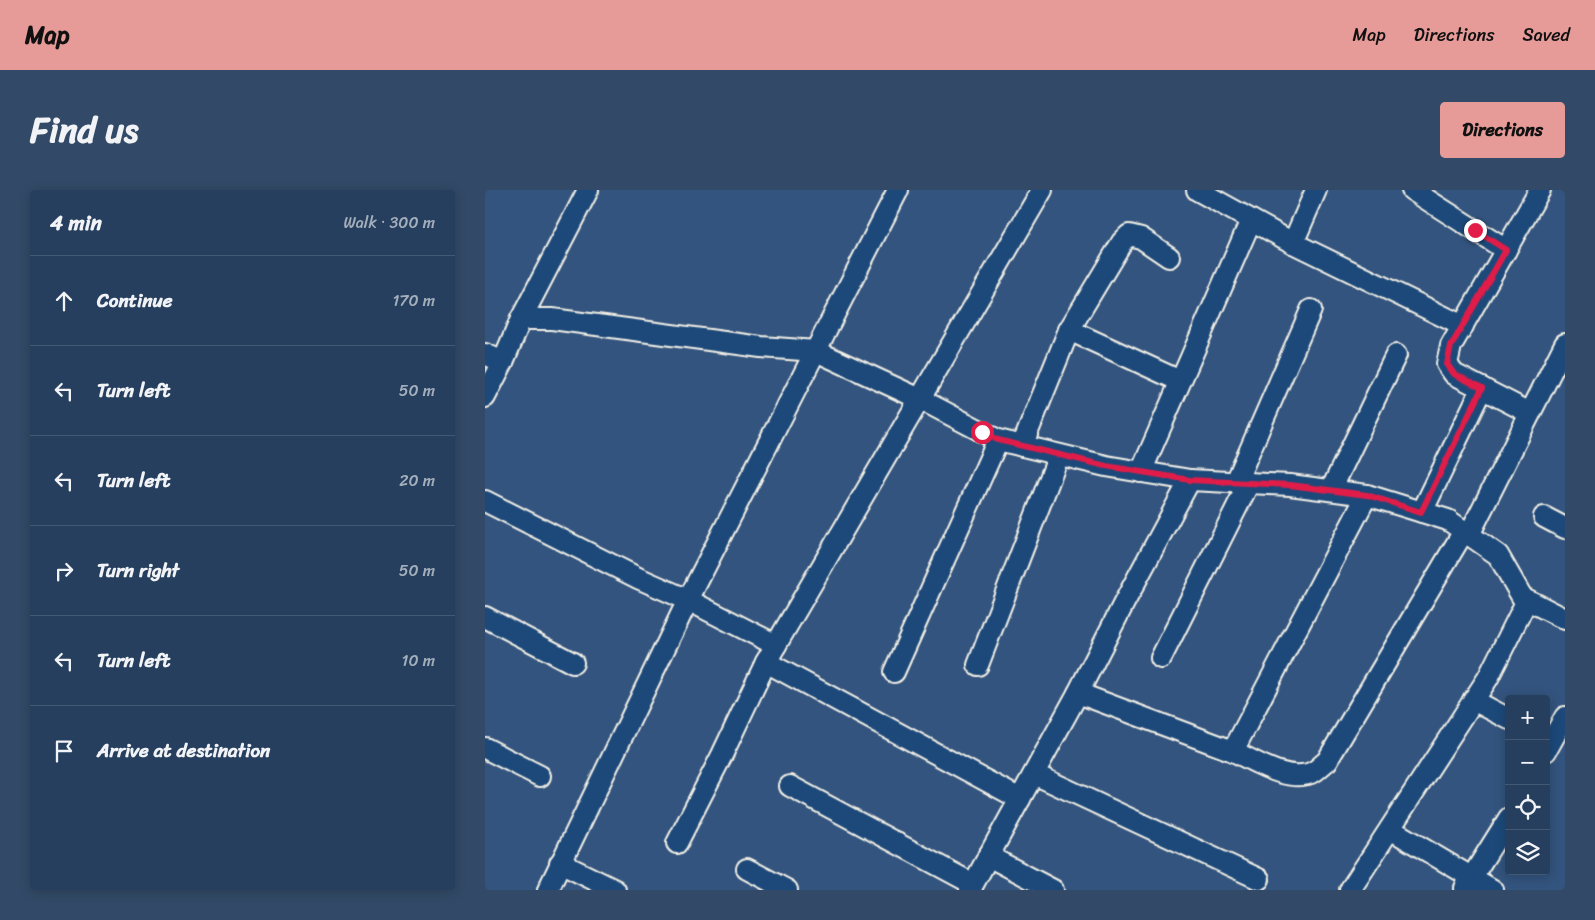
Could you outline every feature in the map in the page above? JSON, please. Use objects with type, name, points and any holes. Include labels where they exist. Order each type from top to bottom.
[{"type":"street","points":[[485,397],[503,362],[521,319],[588,190]]},
{"type":"street","points":[[548,890],[688,600],[898,190]]},
{"type":"street","points":[[677,843],[771,653],[1043,190]]},
{"type":"street","points":[[1197,190],[1222,196],[1251,220],[1293,243],[1463,326]]},
{"type":"street","points":[[1293,243],[1316,190]]},
{"type":"street","points":[[1412,190],[1506,250]]},
{"type":"street","points":[[1531,413],[1454,374],[1447,364],[1451,346],[1540,190]]},
{"type":"street","points":[[1141,472],[1251,220]]},
{"type":"street","points":[[1022,446],[1069,330],[1122,242],[1129,235],[1141,238],[1169,257]]},
{"type":"street","points":[[1161,658],[1242,482],[1311,310]]},
{"type":"street","points":[[521,319],[552,319],[816,352],[920,399],[998,440],[1106,466],[1190,480],[1290,485],[1367,495],[1447,520],[1498,555],[1522,597],[1565,619]]},
{"type":"street","points":[[1069,330],[1180,381]]},
{"type":"street","points":[[1078,693],[1233,751],[1277,773],[1297,775],[1313,772],[1327,761],[1466,533],[1531,413],[1565,344]]},
{"type":"street","points":[[485,354],[503,362]]},
{"type":"street","points":[[1331,490],[1396,355]]},
{"type":"street","points":[[1421,512],[1482,388]]},
{"type":"street","points":[[894,672],[998,440]]},
{"type":"street","points":[[978,665],[1059,455]]},
{"type":"street","points":[[790,786],[972,887],[1078,693],[1190,480]]},
{"type":"street","points":[[1233,751],[1367,495]]},
{"type":"street","points":[[485,501],[638,578],[688,600],[771,653],[1020,799]]},
{"type":"street","points":[[1544,517],[1565,528]]},
{"type":"street","points":[[1350,890],[1488,678],[1527,600]]},
{"type":"street","points":[[485,618],[573,663]]},
{"type":"street","points":[[1473,700],[1505,717]]},
{"type":"street","points":[[1552,745],[1565,717]]},
{"type":"street","points":[[485,748],[540,776]]},
{"type":"street","points":[[1034,774],[1259,879]]},
{"type":"street","points":[[1468,884],[1505,824]]},
{"type":"street","points":[[1390,829],[1468,884],[1493,890]]},
{"type":"street","points":[[988,856],[1053,890]]},
{"type":"street","points":[[560,863],[615,890]]},
{"type":"street","points":[[747,869],[787,890]]},
{"type":"route","points":[[982,432],[998,440],[1106,466],[1190,480],[1290,485],[1367,495],[1421,512],[1482,388],[1454,374],[1447,364],[1451,346],[1506,250],[1475,230]]}]
